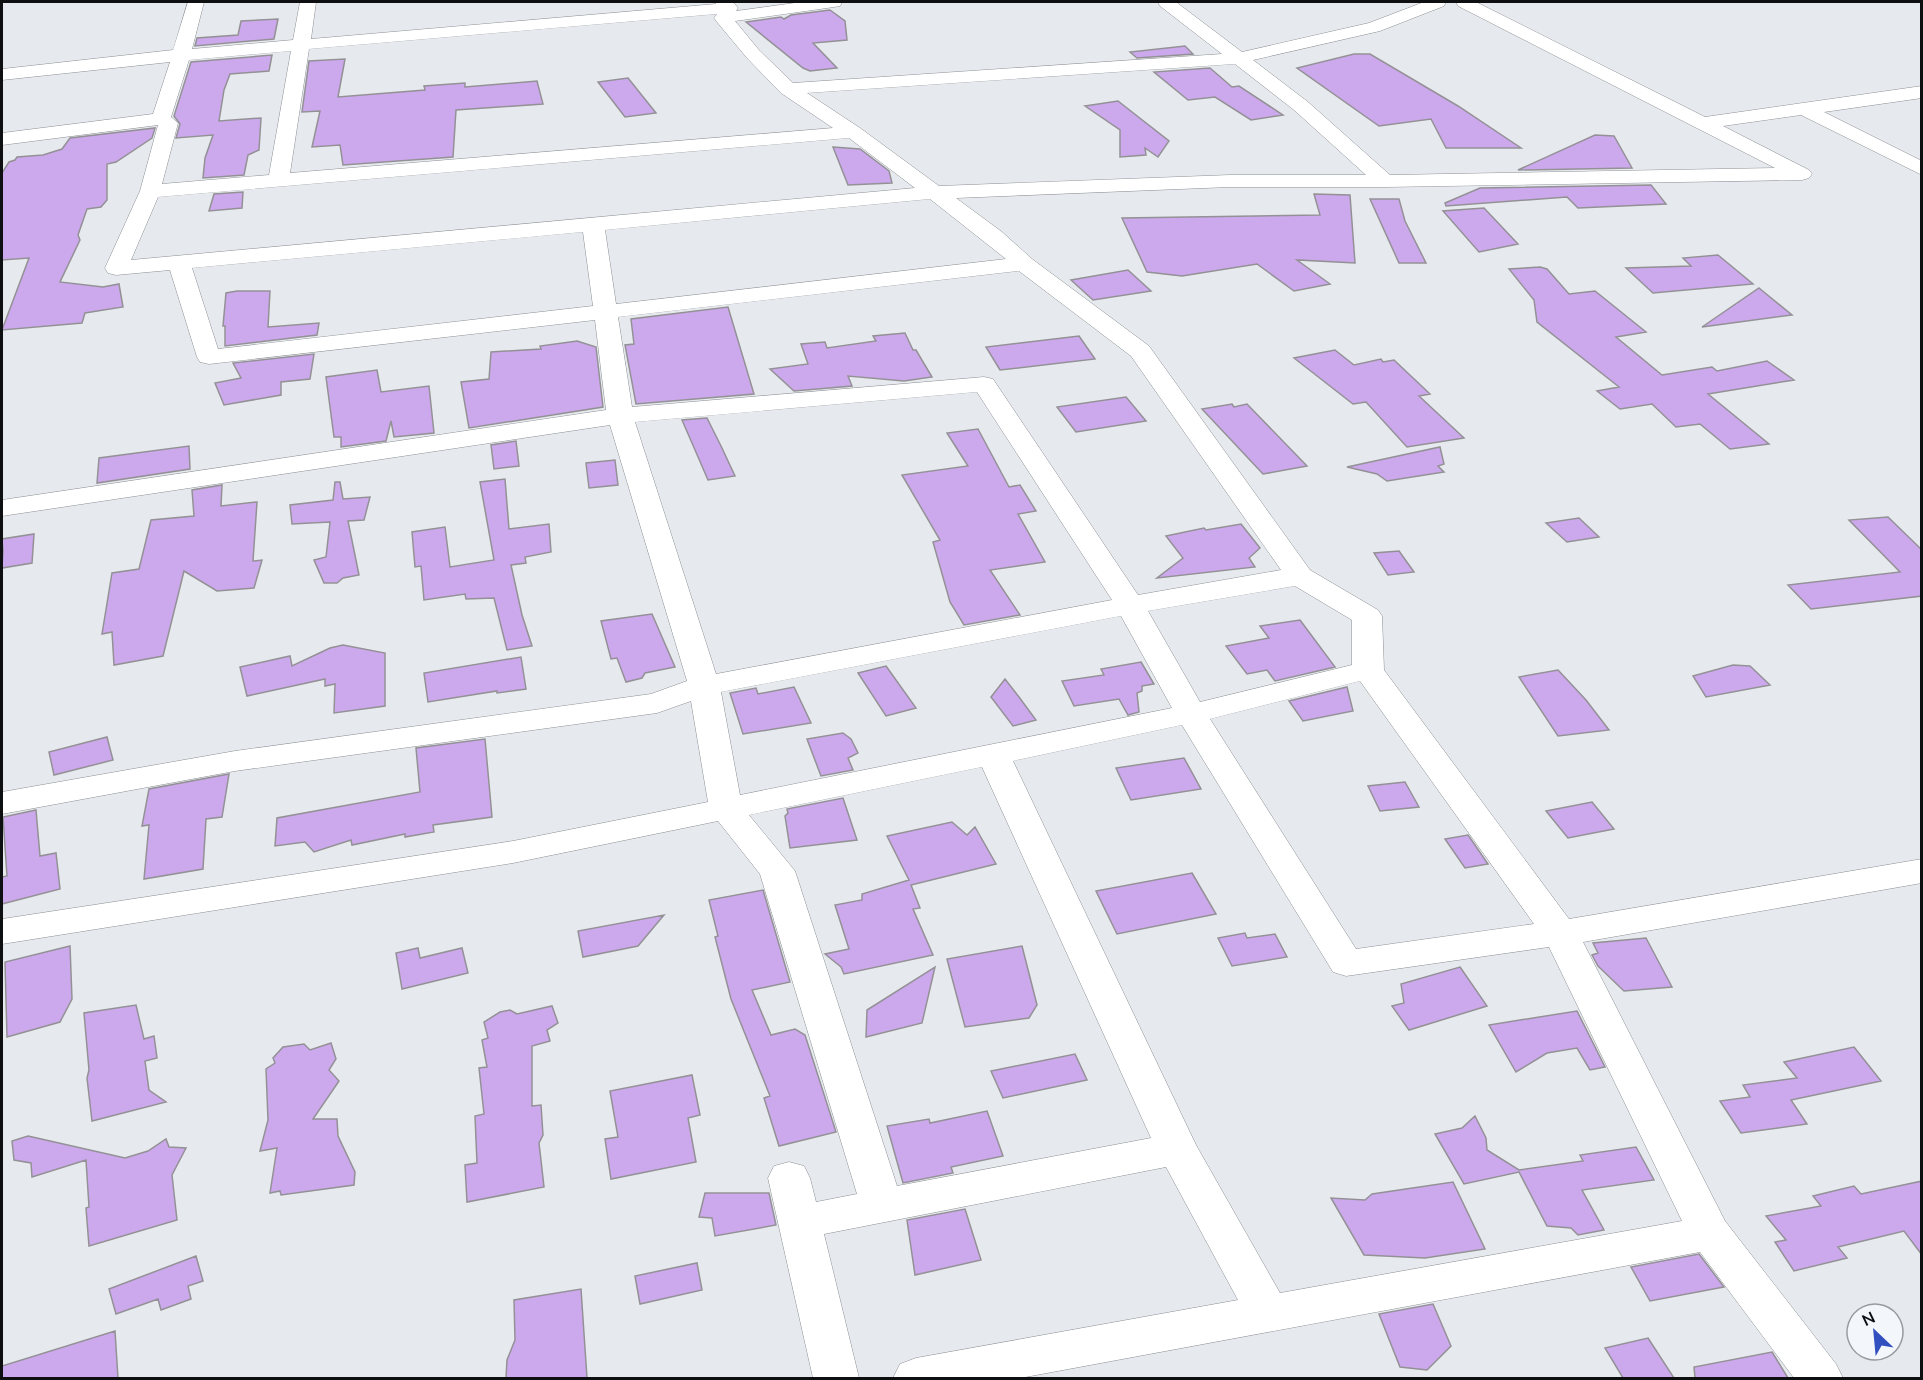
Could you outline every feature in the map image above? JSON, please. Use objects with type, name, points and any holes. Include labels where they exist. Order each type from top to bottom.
[{"type":"street","points":[[161,119],[196,2]]},
{"type":"street","points":[[279,179],[308,2]]},
{"type":"street","points":[[2,74],[300,44],[834,2]]},
{"type":"street","points":[[1166,2],[1301,106],[1385,181]]},
{"type":"street","points":[[788,89],[1240,58],[1374,27],[1438,2]]},
{"type":"street","points":[[2,139],[161,119],[168,123],[150,191],[116,268],[932,193],[1230,182],[1802,174],[1464,2]]},
{"type":"street","points":[[725,9],[753,54],[788,89],[853,132],[994,237],[1024,264],[1140,351],[1300,576],[1367,616],[1368,670],[1560,933],[1710,1233],[1820,1378]]},
{"type":"street","points":[[1704,123],[1922,92]]},
{"type":"street","points":[[1802,108],[1922,169]]},
{"type":"street","points":[[150,191],[853,132]]},
{"type":"street","points":[[593,223],[620,416],[704,686],[726,809],[777,871],[882,1205]]},
{"type":"street","points":[[179,261],[209,357],[1024,264]]},
{"type":"street","points":[[2,508],[620,416],[984,384],[1130,605],[1191,714],[1346,963],[1560,933],[1922,871]]},
{"type":"street","points":[[2,803],[235,761],[657,703],[704,686],[1130,605],[1300,576]]},
{"type":"street","points":[[2,932],[513,852],[1191,714],[1368,670]]},
{"type":"street","points":[[993,754],[1177,1149],[1267,1312]]},
{"type":"street","points":[[798,1222],[1177,1149]]},
{"type":"street","points":[[789,1178],[836,1378]]},
{"type":"street","points":[[916,1378],[1267,1312],[1560,1262],[1710,1233]]},
{"type":"building","points":[[830,10],[845,21],[847,40],[813,43],[837,68],[810,71],[803,68],[746,22],[781,17],[784,19],[791,15]]},
{"type":"building","points":[[278,19],[274,39],[195,46],[197,38],[238,35],[241,21]]},
{"type":"building","points":[[1185,46],[1193,54],[1137,58],[1130,52]]},
{"type":"building","points":[[1354,54],[1370,54],[1458,106],[1521,148],[1446,148],[1431,119],[1379,126],[1297,68]]},
{"type":"building","points":[[272,55],[269,71],[230,74],[224,90],[219,121],[261,118],[259,150],[248,155],[244,175],[203,178],[205,158],[213,135],[176,138],[180,124],[174,116],[191,62]]},
{"type":"building","points":[[345,59],[338,97],[425,90],[424,86],[465,83],[465,87],[537,81],[543,104],[456,110],[453,157],[343,165],[340,145],[312,147],[320,111],[302,112],[309,61]]},
{"type":"building","points":[[1210,68],[1232,87],[1239,86],[1283,115],[1251,120],[1215,97],[1188,100],[1154,72]]},
{"type":"building","points":[[628,78],[656,113],[625,117],[598,82]]},
{"type":"building","points":[[1118,101],[1169,141],[1158,157],[1145,148],[1146,155],[1120,157],[1120,130],[1085,106]]},
{"type":"building","points":[[155,128],[152,138],[116,162],[107,164],[107,200],[101,207],[87,209],[78,235],[80,240],[60,282],[103,287],[119,284],[123,307],[85,313],[82,323],[2,330],[29,258],[2,260],[2,173],[9,162],[17,157],[43,155],[62,149],[70,138]]},
{"type":"building","points":[[1595,135],[1614,136],[1632,168],[1518,170]]},
{"type":"building","points":[[833,147],[860,149],[889,171],[892,183],[848,185]]},
{"type":"building","points":[[1651,185],[1666,204],[1578,208],[1567,197],[1446,206],[1445,203],[1480,188]]},
{"type":"building","points":[[243,192],[242,208],[209,211],[214,194]]},
{"type":"building","points":[[1314,194],[1350,195],[1355,263],[1297,260],[1330,284],[1294,291],[1257,264],[1182,276],[1147,272],[1122,218],[1320,215]]},
{"type":"building","points":[[1370,199],[1399,199],[1405,221],[1426,263],[1399,263]]},
{"type":"building","points":[[1484,208],[1518,244],[1479,252],[1443,211]]},
{"type":"building","points":[[1718,255],[1753,284],[1653,293],[1626,268],[1691,266],[1683,258]]},
{"type":"building","points":[[1540,267],[1547,269],[1569,294],[1595,291],[1646,332],[1616,337],[1662,375],[1712,367],[1717,371],[1767,361],[1794,380],[1708,394],[1769,444],[1730,449],[1700,424],[1676,427],[1652,404],[1620,409],[1597,391],[1619,387],[1537,322],[1534,300],[1509,269]]},
{"type":"building","points":[[1128,270],[1151,291],[1093,300],[1071,280]]},
{"type":"building","points":[[1759,288],[1792,315],[1702,327]]},
{"type":"building","points":[[270,291],[268,327],[319,323],[317,335],[225,346],[225,326],[223,326],[226,293]]},
{"type":"building","points":[[728,307],[754,394],[636,404],[625,345],[634,344],[631,319]]},
{"type":"building","points":[[905,333],[913,350],[916,350],[932,377],[904,381],[848,376],[852,386],[794,391],[770,369],[808,364],[801,344],[825,342],[827,348],[876,341],[873,336]]},
{"type":"building","points":[[1079,336],[1095,359],[1000,370],[986,347]]},
{"type":"building","points":[[577,341],[596,347],[603,407],[469,428],[461,382],[489,379],[491,352],[541,349],[540,346]]},
{"type":"building","points":[[1335,350],[1354,365],[1381,359],[1383,362],[1394,360],[1430,394],[1419,396],[1464,438],[1407,447],[1366,402],[1353,404],[1294,358]]},
{"type":"building","points":[[314,354],[310,379],[281,382],[281,395],[224,405],[215,383],[241,378],[233,363]]},
{"type":"building","points":[[377,370],[381,392],[429,386],[434,433],[394,437],[391,421],[386,441],[341,447],[341,437],[334,437],[326,377]]},
{"type":"building","points":[[1126,397],[1146,421],[1076,432],[1057,407]]},
{"type":"building","points":[[1232,404],[1234,407],[1247,404],[1307,466],[1263,474],[1202,409]]},
{"type":"building","points":[[707,418],[735,476],[708,480],[682,420]]},
{"type":"building","points":[[978,429],[1009,487],[1020,485],[1036,511],[1018,514],[1045,562],[990,570],[1020,615],[964,625],[950,602],[933,542],[940,540],[902,475],[968,466],[947,433]]},
{"type":"building","points":[[516,441],[519,466],[494,469],[491,445]]},
{"type":"building","points":[[189,446],[190,469],[97,483],[99,458]]},
{"type":"building","points":[[1440,447],[1444,464],[1438,466],[1444,472],[1387,481],[1377,474],[1347,467]]},
{"type":"building","points":[[615,460],[618,485],[589,488],[586,463]]},
{"type":"building","points":[[505,479],[509,529],[549,524],[551,552],[525,557],[526,563],[511,565],[522,615],[532,646],[507,650],[494,598],[466,599],[465,594],[424,600],[421,566],[415,567],[412,532],[445,527],[450,567],[494,560],[480,482]]},
{"type":"building","points":[[335,482],[340,482],[343,499],[370,497],[364,520],[348,521],[359,575],[343,578],[337,583],[324,583],[314,560],[326,557],[330,522],[292,524],[290,505],[333,500]]},
{"type":"building","points":[[222,485],[221,506],[257,502],[253,561],[262,560],[254,588],[217,591],[184,571],[163,656],[114,665],[112,632],[102,634],[112,573],[139,569],[151,520],[194,516],[192,490]]},
{"type":"building","points":[[1888,517],[1922,550],[1922,596],[1811,609],[1788,585],[1900,572],[1849,520]]},
{"type":"building","points":[[1579,518],[1599,537],[1567,542],[1546,523]]},
{"type":"building","points":[[1241,524],[1260,548],[1249,558],[1255,567],[1157,578],[1183,558],[1166,536],[1204,528],[1206,530]]},
{"type":"building","points":[[34,534],[32,563],[2,568],[2,539]]},
{"type":"building","points":[[1399,551],[1414,572],[1388,575],[1374,553]]},
{"type":"building","points":[[652,614],[675,667],[645,673],[642,678],[626,682],[617,658],[611,659],[601,621]]},
{"type":"building","points":[[1300,620],[1335,667],[1275,681],[1267,670],[1247,674],[1226,646],[1269,638],[1260,626]]},
{"type":"building","points":[[343,645],[385,653],[385,706],[334,713],[335,684],[325,686],[325,679],[247,696],[240,667],[290,656],[292,666],[330,648]]},
{"type":"building","points":[[521,657],[526,689],[497,693],[497,691],[428,702],[424,673]]},
{"type":"building","points":[[1141,662],[1154,684],[1142,686],[1142,691],[1137,693],[1139,712],[1128,715],[1119,699],[1074,706],[1062,681],[1104,675],[1101,669]]},
{"type":"building","points":[[1733,665],[1750,666],[1770,685],[1706,697],[1693,676]]},
{"type":"building","points":[[886,666],[916,708],[886,716],[858,673]]},
{"type":"building","points":[[1558,670],[1586,700],[1609,730],[1558,736],[1519,677]]},
{"type":"building","points":[[1005,679],[1036,720],[1013,726],[991,697]]},
{"type":"building","points":[[794,687],[811,723],[743,734],[730,693],[756,688],[758,694]]},
{"type":"building","points":[[1347,687],[1353,711],[1303,721],[1289,701]]},
{"type":"building","points":[[843,733],[851,739],[858,753],[848,758],[853,770],[821,776],[807,739]]},
{"type":"building","points":[[107,737],[113,760],[54,775],[49,752]]},
{"type":"building","points":[[485,739],[492,817],[433,825],[434,832],[405,837],[405,834],[352,845],[351,840],[314,852],[305,842],[275,846],[277,818],[420,792],[416,748]]},
{"type":"building","points":[[1184,758],[1201,789],[1131,800],[1116,768]]},
{"type":"building","points":[[229,774],[222,817],[206,819],[203,869],[144,879],[149,825],[142,826],[149,789]]},
{"type":"building","points":[[1405,782],[1419,807],[1380,811],[1368,786]]},
{"type":"building","points":[[843,798],[857,840],[790,848],[785,816],[788,813],[787,809]]},
{"type":"building","points":[[1592,802],[1614,829],[1568,838],[1546,811]]},
{"type":"building","points":[[36,810],[40,856],[56,853],[60,889],[2,904],[2,877],[7,876],[3,817]]},
{"type":"building","points":[[952,822],[967,835],[975,827],[996,864],[911,885],[920,908],[913,909],[933,955],[844,974],[841,967],[825,954],[849,949],[835,905],[862,900],[862,894],[909,880],[887,836]]},
{"type":"building","points":[[1468,835],[1488,864],[1465,868],[1445,839]]},
{"type":"building","points":[[1192,873],[1216,914],[1117,934],[1096,891]]},
{"type":"building","points":[[763,890],[790,982],[752,990],[771,1035],[795,1029],[805,1035],[836,1132],[779,1146],[764,1098],[770,1096],[731,999],[715,937],[718,936],[709,900]]},
{"type":"building","points":[[664,915],[638,946],[583,957],[578,931]]},
{"type":"building","points":[[1245,933],[1247,938],[1275,934],[1287,957],[1232,966],[1218,938]]},
{"type":"building","points":[[1646,938],[1672,987],[1624,991],[1598,966],[1592,955],[1598,953],[1593,943]]},
{"type":"building","points":[[70,946],[72,999],[60,1022],[7,1037],[5,962]]},
{"type":"building","points":[[1022,946],[1037,1005],[1029,1018],[965,1027],[947,959]]},
{"type":"building","points":[[418,948],[420,958],[462,948],[468,973],[402,989],[396,953]]},
{"type":"building","points":[[935,967],[922,1023],[866,1037],[867,1010]]},
{"type":"building","points":[[1460,967],[1487,1006],[1409,1030],[1392,1006],[1404,1003],[1401,984]]},
{"type":"building","points":[[136,1005],[144,1039],[154,1036],[157,1058],[145,1061],[149,1090],[166,1102],[92,1121],[87,1078],[89,1070],[84,1013]]},
{"type":"building","points":[[552,1006],[558,1023],[547,1030],[550,1041],[532,1046],[532,1106],[541,1105],[543,1135],[539,1143],[544,1187],[467,1202],[465,1165],[477,1163],[475,1116],[484,1114],[479,1068],[487,1067],[482,1040],[488,1038],[484,1022],[500,1012],[510,1010],[517,1014]]},
{"type":"building","points":[[1577,1011],[1605,1067],[1590,1070],[1577,1048],[1547,1053],[1516,1072],[1489,1025]]},
{"type":"building","points":[[331,1043],[336,1059],[329,1070],[339,1081],[313,1119],[337,1119],[338,1136],[355,1172],[354,1185],[281,1195],[280,1191],[270,1193],[277,1148],[260,1151],[268,1120],[266,1069],[275,1063],[273,1058],[283,1047],[304,1044],[310,1050]]},
{"type":"building","points":[[1854,1047],[1881,1081],[1791,1100],[1807,1124],[1741,1133],[1720,1101],[1750,1097],[1743,1085],[1797,1078],[1784,1062]]},
{"type":"building","points":[[1075,1054],[1087,1080],[1003,1098],[991,1071]]},
{"type":"building","points":[[692,1075],[700,1115],[688,1118],[696,1162],[611,1179],[605,1139],[618,1137],[610,1091]]},
{"type":"building","points":[[987,1111],[1003,1156],[951,1167],[953,1173],[903,1183],[887,1126],[929,1119],[930,1123]]},
{"type":"building","points":[[1475,1116],[1486,1138],[1487,1150],[1519,1170],[1583,1161],[1580,1155],[1636,1147],[1654,1180],[1582,1190],[1604,1230],[1578,1235],[1571,1228],[1547,1226],[1519,1172],[1464,1184],[1435,1134],[1462,1128]]},
{"type":"building","points":[[28,1136],[125,1158],[148,1151],[166,1139],[169,1147],[186,1148],[172,1175],[177,1220],[89,1246],[86,1160],[32,1177],[31,1163],[14,1160],[12,1141]]},
{"type":"building","points":[[1922,1181],[1922,1255],[1904,1231],[1838,1247],[1847,1258],[1794,1271],[1775,1242],[1786,1240],[1766,1216],[1821,1206],[1813,1196],[1854,1186],[1861,1194]]},
{"type":"building","points":[[1453,1182],[1485,1249],[1425,1258],[1364,1255],[1331,1198],[1365,1200],[1372,1194]]},
{"type":"building","points":[[705,1193],[769,1193],[776,1225],[715,1236],[712,1218],[699,1217]]},
{"type":"building","points":[[965,1209],[981,1260],[915,1275],[907,1220]]},
{"type":"building","points":[[1699,1254],[1724,1287],[1650,1301],[1631,1267]]},
{"type":"building","points":[[196,1256],[203,1281],[188,1286],[191,1299],[161,1310],[158,1299],[116,1314],[109,1289]]},
{"type":"building","points":[[697,1263],[702,1290],[640,1304],[635,1276]]},
{"type":"building","points":[[581,1289],[587,1378],[506,1378],[507,1360],[515,1340],[514,1300]]},
{"type":"building","points":[[1433,1304],[1451,1346],[1427,1370],[1400,1367],[1379,1314]]},
{"type":"building","points":[[115,1331],[118,1378],[2,1378],[2,1366]]},
{"type":"building","points":[[1648,1338],[1674,1378],[1623,1378],[1605,1348]]},
{"type":"building","points":[[1772,1352],[1788,1378],[1695,1378],[1694,1367]]}]
